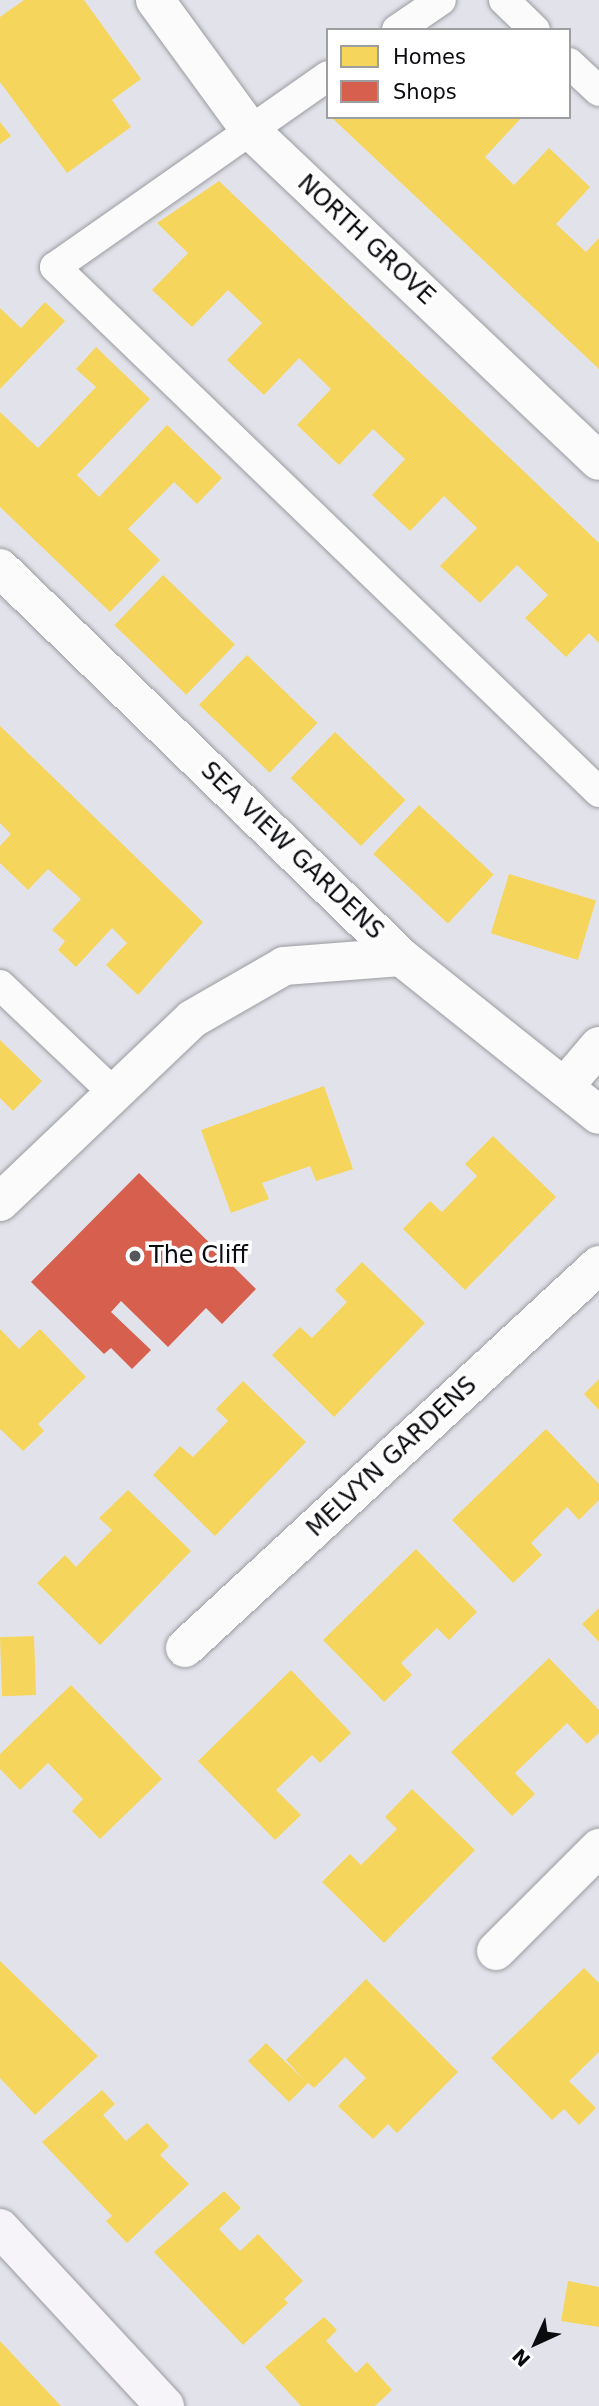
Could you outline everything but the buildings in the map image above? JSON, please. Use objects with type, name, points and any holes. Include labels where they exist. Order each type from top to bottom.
[{"type":"street","name":"NORTH GROVE","points":[[155,0],[249,129],[599,461]]},
{"type":"street","name":"SEA VIEW GARDENS","points":[[0,568],[401,957],[599,1115]]},
{"type":"street","points":[[0,1202],[192,1019],[284,966],[401,957]]},
{"type":"street","points":[[564,1087],[599,1046]]},
{"type":"street","name":"MELVYN GARDENS","points":[[185,1648],[599,1265]]},
{"type":"street","points":[[496,1951],[599,1848]]},
{"type":"street","points":[[0,2228],[165,2406]]},
{"type":"lane","points":[[400,28],[442,0]]},
{"type":"lane","points":[[504,0],[533,28]]},
{"type":"lane","points":[[571,65],[599,92]]},
{"type":"lane","points":[[326,77],[55,267],[599,792]]},
{"type":"lane","points":[[0,985],[114,1093]]},
{"type":"place","name":"The Cliff","points":[[135,1256]]}]
